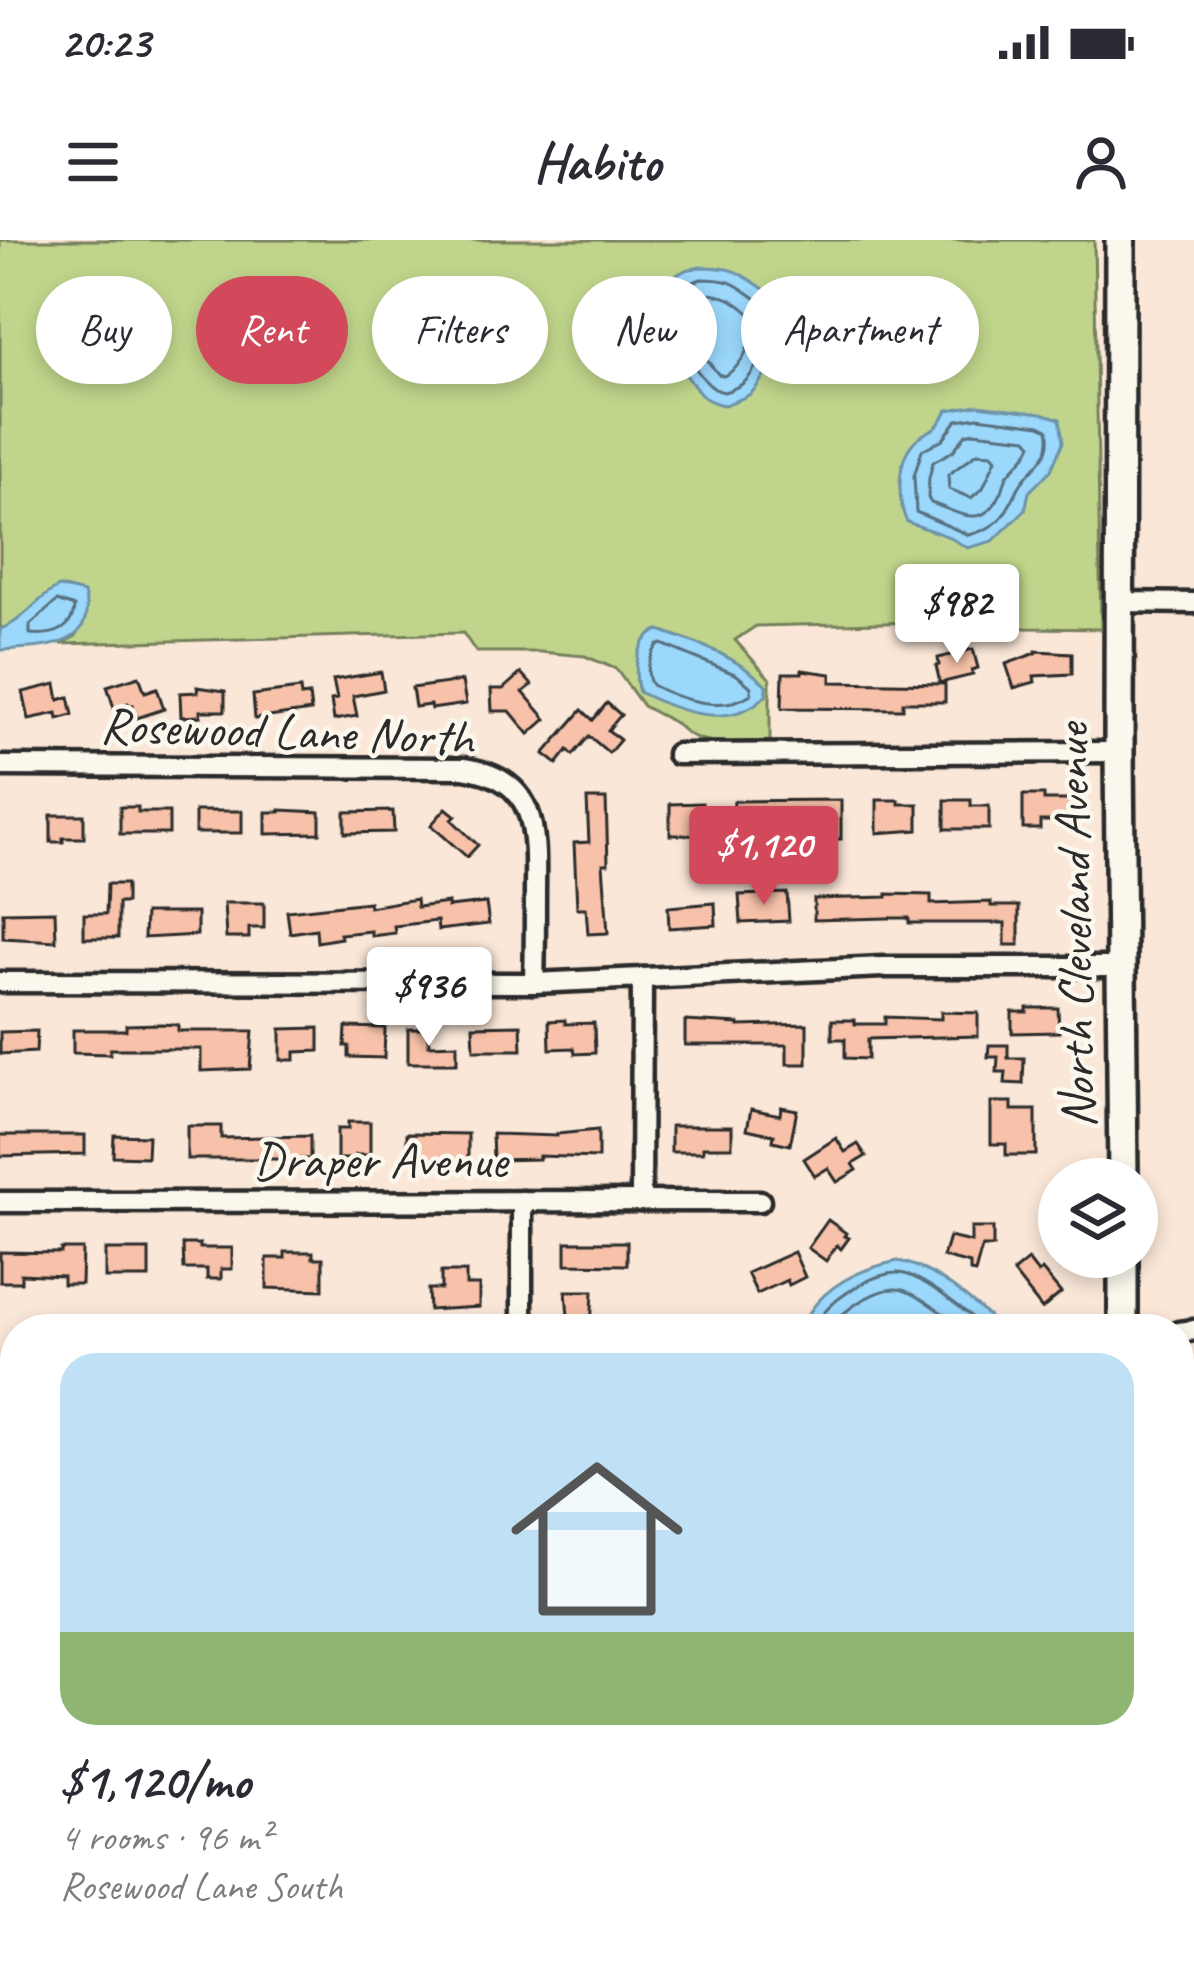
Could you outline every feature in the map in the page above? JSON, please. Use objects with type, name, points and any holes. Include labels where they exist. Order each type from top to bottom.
[{"type":"main road","name":"North Cleveland Avenue","points":[[1120,240],[1123,1158]]},
{"type":"main road","points":[[1123,1278],[1123,1314]]},
{"type":"street","points":[[1119,602],[1194,603]]},
{"type":"street","points":[[677,754],[1119,752]]},
{"type":"street","name":"Rosewood Lane North","points":[[0,766],[481,771],[511,787],[523,800],[535,832],[534,983]]},
{"type":"street","points":[[0,982],[534,983],[883,967],[1123,967]]},
{"type":"street","points":[[641,1201],[643,978]]},
{"type":"street","points":[[523,1201],[523,1314]]},
{"type":"street","name":"Draper Avenue","points":[[0,1202],[760,1201]]},
{"type":"green space","points":[[0,240],[1094,240],[1101,629],[965,621],[756,626],[735,640],[770,679],[770,741],[733,742],[696,738],[643,706],[616,669],[585,656],[476,652],[463,633],[61,644],[76,636],[83,593],[59,587],[9,627],[0,628]],"holes":[[[659,630],[716,652],[766,685],[766,696],[639,692],[637,665]]]},
{"type":"water","points":[[726,269],[744,276],[741,384],[758,384],[750,394],[724,405],[704,397],[693,384],[717,384],[717,276],[675,276],[686,270]]},
{"type":"water","points":[[978,405],[1060,419],[1063,442],[1051,470],[1029,492],[1025,510],[993,541],[968,548],[907,522],[900,482],[903,461],[917,439],[934,429],[947,410]]},
{"type":"water","points":[[59,587],[84,593],[83,626],[74,636],[48,646],[0,650],[0,629]]},
{"type":"water","points":[[659,630],[741,665],[766,685],[766,695],[737,713],[721,715],[687,711],[639,692],[638,656],[645,640]]},
{"type":"water","points":[[898,1261],[912,1265],[940,1278],[985,1314],[809,1314],[837,1285]]},
{"type":"building","points":[[973,649],[978,668],[972,670],[973,675],[940,683],[938,658]]},
{"type":"building","points":[[1036,651],[1072,653],[1072,674],[1034,676],[1035,682],[1014,688],[1006,664]]},
{"type":"building","points":[[381,672],[384,690],[353,696],[357,716],[334,720],[333,680]]},
{"type":"building","points":[[521,673],[532,685],[523,692],[546,719],[529,734],[510,711],[492,711],[491,689],[503,689]]},
{"type":"building","points":[[783,673],[831,674],[831,682],[945,684],[945,702],[903,702],[903,709],[782,708]]},
{"type":"building","points":[[139,676],[145,692],[157,688],[164,709],[137,718],[133,705],[114,708],[107,686]]},
{"type":"building","points":[[462,681],[466,704],[415,707],[412,688]]},
{"type":"building","points":[[56,684],[59,700],[69,697],[73,715],[29,719],[23,692]]},
{"type":"building","points":[[197,687],[225,691],[225,711],[181,717],[180,693],[198,692]]},
{"type":"building","points":[[300,689],[301,696],[309,695],[311,711],[255,719],[253,695]]},
{"type":"building","points":[[607,703],[621,715],[608,730],[620,740],[609,753],[589,736],[573,755],[568,750],[557,764],[544,754],[582,710],[593,720]]},
{"type":"building","points":[[1023,795],[1070,800],[1070,821],[1040,821],[1040,829],[1023,829]]},
{"type":"building","points":[[587,799],[606,799],[608,864],[603,864],[608,933],[588,934],[586,908],[577,908],[574,843],[589,842]]},
{"type":"building","points":[[841,800],[841,839],[826,839],[826,825],[761,823],[761,847],[731,848],[734,801]]},
{"type":"building","points":[[877,800],[918,804],[918,830],[877,833]]},
{"type":"building","points":[[945,800],[989,806],[989,829],[945,829]]},
{"type":"building","points":[[702,803],[702,835],[670,835],[670,804]]},
{"type":"building","points":[[120,807],[169,812],[169,834],[120,834]]},
{"type":"building","points":[[446,808],[478,845],[467,857],[431,825]]},
{"type":"building","points":[[195,811],[242,811],[242,833],[195,833]]},
{"type":"building","points":[[393,811],[394,832],[345,833],[345,812]]},
{"type":"building","points":[[266,812],[320,812],[320,833],[266,834]]},
{"type":"building","points":[[51,815],[84,815],[84,838],[51,842]]},
{"type":"building","points":[[107,884],[126,884],[126,903],[118,903],[118,938],[84,938],[84,914],[106,914]]},
{"type":"building","points":[[787,893],[789,921],[741,923],[739,895]]},
{"type":"building","points":[[931,895],[931,904],[1019,906],[1019,945],[1005,945],[1005,923],[814,920],[814,899]]},
{"type":"building","points":[[416,899],[417,907],[486,903],[489,924],[438,930],[437,921],[394,926],[395,933],[340,934],[341,938],[317,942],[316,929],[290,933],[287,911],[369,902],[369,907]]},
{"type":"building","points":[[224,903],[264,903],[264,928],[249,928],[249,938],[226,938]]},
{"type":"building","points":[[715,903],[716,925],[669,928],[668,907]]},
{"type":"building","points":[[55,911],[56,941],[3,938],[3,912]]},
{"type":"building","points":[[145,913],[197,913],[197,935],[144,938]]},
{"type":"building","points":[[1027,1008],[1058,1008],[1059,1032],[1012,1033],[1012,1012],[1027,1012]]},
{"type":"building","points":[[941,1012],[978,1013],[978,1036],[868,1039],[868,1059],[845,1058],[845,1039],[832,1039],[832,1020],[885,1024],[885,1017],[941,1019]]},
{"type":"building","points":[[565,1020],[565,1024],[594,1023],[595,1053],[550,1049],[549,1021]]},
{"type":"building","points":[[685,1021],[739,1026],[807,1024],[807,1064],[787,1064],[787,1045],[685,1045]]},
{"type":"building","points":[[126,1025],[178,1025],[178,1031],[253,1031],[250,1069],[201,1071],[201,1049],[73,1053],[73,1030],[126,1030]]},
{"type":"building","points":[[521,1025],[522,1050],[474,1050],[473,1026]]},
{"type":"building","points":[[346,1027],[385,1028],[384,1058],[349,1057]]},
{"type":"building","points":[[319,1028],[319,1051],[295,1052],[295,1060],[281,1060],[281,1029]]},
{"type":"building","points":[[408,1029],[429,1029],[429,1045],[457,1044],[457,1063],[408,1063]]},
{"type":"building","points":[[37,1031],[36,1052],[0,1054],[0,1032]]},
{"type":"building","points":[[989,1045],[1008,1045],[1008,1058],[1024,1058],[1023,1084],[1005,1083],[1006,1072],[997,1072],[998,1057],[988,1057]]},
{"type":"building","points":[[991,1102],[1012,1102],[1012,1110],[1036,1110],[1036,1155],[1006,1155],[1006,1144],[991,1144]]},
{"type":"building","points":[[781,1107],[797,1110],[790,1145],[773,1141],[774,1135],[747,1129],[751,1109],[780,1115]]},
{"type":"building","points":[[348,1122],[370,1122],[370,1155],[337,1159],[337,1129],[348,1129]]},
{"type":"building","points":[[187,1126],[221,1126],[221,1138],[310,1136],[310,1159],[187,1159]]},
{"type":"building","points":[[671,1126],[732,1126],[732,1147],[671,1152]]},
{"type":"building","points":[[598,1130],[598,1158],[493,1160],[492,1134],[557,1136]]},
{"type":"building","points":[[407,1133],[468,1134],[468,1160],[407,1158]]},
{"type":"building","points":[[0,1135],[85,1135],[85,1154],[0,1156]]},
{"type":"building","points":[[114,1135],[148,1136],[147,1157],[113,1156]]},
{"type":"building","points":[[836,1138],[845,1152],[858,1144],[866,1156],[853,1164],[857,1170],[837,1182],[828,1168],[815,1176],[804,1159]]},
{"type":"building","points":[[828,1220],[849,1238],[826,1261],[808,1248]]},
{"type":"building","points":[[971,1228],[993,1228],[993,1247],[982,1247],[975,1273],[970,1272],[970,1264],[943,1257],[949,1237],[971,1242]]},
{"type":"building","points":[[566,1242],[627,1242],[627,1265],[566,1264]]},
{"type":"building","points":[[183,1244],[232,1248],[232,1269],[221,1269],[221,1279],[207,1279],[207,1269],[184,1269]]},
{"type":"building","points":[[61,1249],[82,1249],[81,1284],[63,1284],[63,1276],[21,1274],[21,1282],[0,1282],[0,1252],[61,1253]]},
{"type":"building","points":[[105,1250],[149,1250],[149,1278],[105,1278]]},
{"type":"building","points":[[285,1252],[313,1252],[313,1258],[323,1258],[323,1290],[267,1288],[267,1258],[285,1258]]},
{"type":"building","points":[[794,1252],[805,1277],[757,1294],[747,1273]]},
{"type":"building","points":[[1028,1260],[1038,1278],[1049,1278],[1061,1293],[1042,1309],[1013,1272]]},
{"type":"building","points":[[441,1272],[466,1272],[466,1285],[479,1285],[479,1307],[429,1310],[428,1289],[441,1289]]},
{"type":"building","points":[[566,1291],[593,1291],[592,1314],[568,1314]]}]
